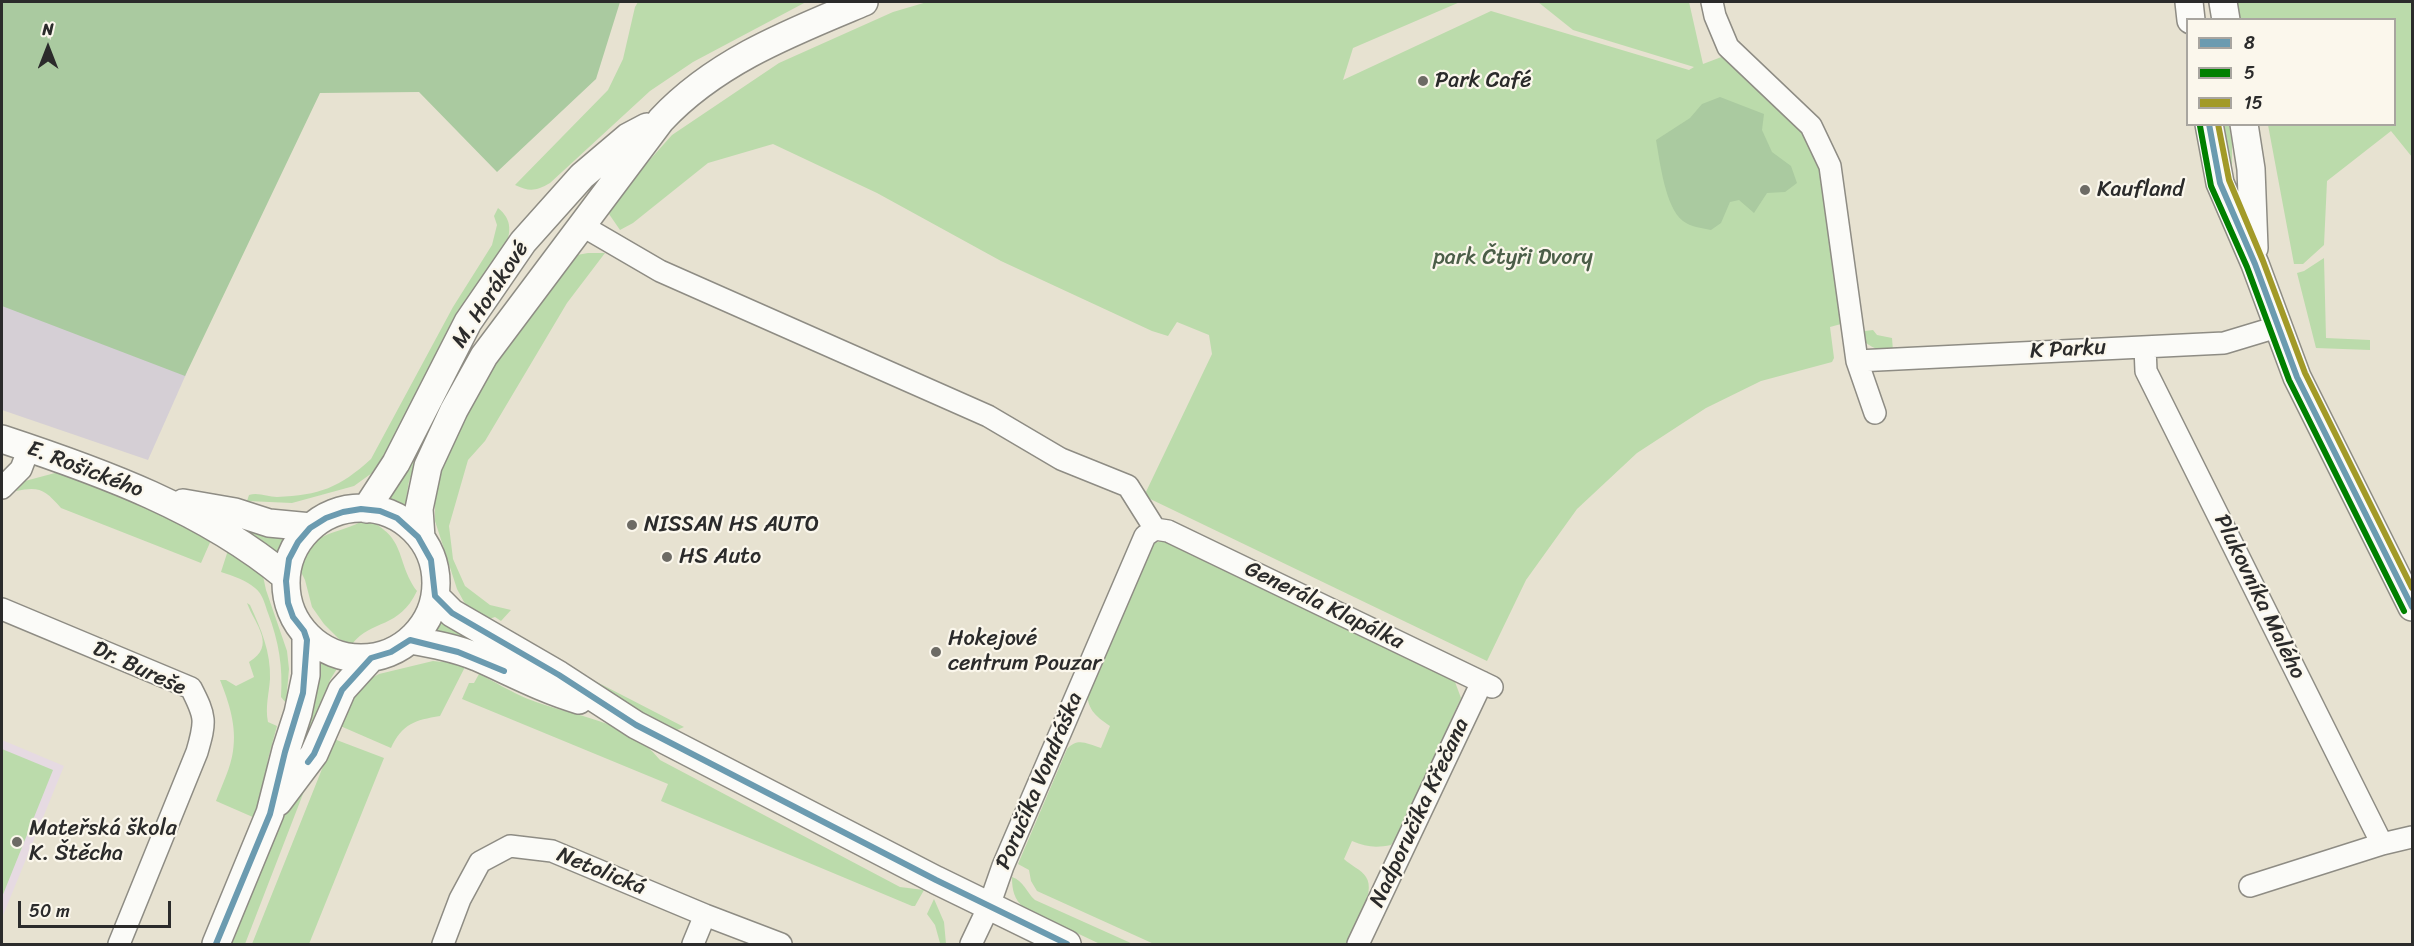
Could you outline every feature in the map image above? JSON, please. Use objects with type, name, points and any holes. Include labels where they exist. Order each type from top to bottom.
[{"type":"street","name":"M. Horákové","points":[[421,538],[419,509],[428,466],[454,410],[484,356],[661,120],[677,103],[724,69],[768,42],[864,2]]},
{"type":"street","points":[[1712,2],[1715,16],[1728,47],[1811,126],[1830,166],[1857,361],[1875,413]]},
{"type":"street","points":[[2189,2],[2191,18]]},
{"type":"street","points":[[2223,2],[2226,18]]},
{"type":"street","name":"M. Horákové","points":[[366,509],[396,463],[468,322],[524,242],[582,176],[628,137],[661,120]]},
{"type":"street","points":[[2209,126],[2220,183],[2255,264],[2297,377],[2412,607]]},
{"type":"street","points":[[2244,126],[2251,169],[2255,264]]},
{"type":"street","points":[[581,225],[660,271],[988,416],[1061,459],[1128,486],[1155,529]]},
{"type":"street","name":"K Parku","points":[[1857,361],[2224,343],[2277,327]]},
{"type":"street","name":"Plukovníka Malého","points":[[2145,347],[2146,371],[2382,844]]},
{"type":"street","name":"E. Rošického","points":[[2,439],[169,502],[256,553],[286,577]]},
{"type":"street","points":[[2,488],[21,469],[29,448]]},
{"type":"street","name":"E. Rošického","points":[[169,502],[204,505],[269,523],[310,527]]},
{"type":"street","points":[[366,509],[387,513],[406,523],[421,538],[431,556],[435,576],[435,596],[430,613],[410,640],[392,652],[370,658],[347,657],[324,649],[306,634],[294,617],[287,598],[286,577],[294,550],[310,527],[327,516],[346,510],[366,509]]},
{"type":"street","name":"Generála Klapálka","points":[[1155,529],[1174,534],[1487,685]]},
{"type":"street","name":"Poručíka Vondráška","points":[[972,945],[1003,866],[1145,536],[1155,529]]},
{"type":"street","points":[[435,596],[452,613],[559,675],[611,710],[682,749],[1067,945]]},
{"type":"street","name":"Dr. Bureše","points":[[2,609],[191,688],[204,713],[204,730],[197,752],[119,945]]},
{"type":"street","points":[[216,945],[270,813],[298,713],[306,675],[306,634]]},
{"type":"street","points":[[410,640],[454,649],[561,695],[611,710]]},
{"type":"street","points":[[270,813],[314,754],[342,690],[370,658]]},
{"type":"street","name":"Nadporučíka Křečana","points":[[1358,945],[1487,685]]},
{"type":"street","points":[[2250,886],[2382,844],[2412,837]]},
{"type":"street","name":"Netolická","points":[[443,945],[460,899],[480,862],[510,846],[552,851],[781,945]]},
{"type":"street","points":[[693,945],[705,915]]},
{"type":"shaded area","points":[[2,303],[187,372],[148,460],[2,410]]},
{"type":"shaded area","name":"Mateřská škola K. Štěcha","points":[[2,740],[64,766],[2,918]]},
{"type":"green space","points":[[2,2],[620,2],[596,79],[497,172],[419,92],[320,93],[185,376],[2,306]]},
{"type":"green space","points":[[638,2],[806,2],[693,62],[650,91],[550,183],[533,190],[515,185],[608,90],[623,59]]},
{"type":"green space","name":"park Čtyři Dvory","points":[[927,2],[1460,2],[1353,48],[1343,80],[1491,11],[1689,70],[1694,67],[1573,30],[1538,2],[1689,2],[1703,64],[1724,56],[1803,132],[1820,168],[1841,324],[1830,327],[1834,358],[1832,362],[1761,381],[1706,408],[1637,453],[1577,509],[1526,580],[1487,661],[1144,496],[1212,354],[1209,335],[1177,322],[1168,336],[1152,331],[1001,261],[877,193],[773,144],[708,163],[633,223],[620,230],[609,214],[613,201],[672,135],[779,63],[893,12]]},
{"type":"green space","points":[[2231,2],[2412,2],[2412,157],[2391,131],[2327,181],[2324,245],[2303,264],[2294,264],[2268,126],[2396,126],[2396,18],[2233,18]]},
{"type":"green space","points":[[1720,97],[1764,114],[1762,130],[1772,152],[1791,166],[1797,183],[1785,192],[1767,193],[1754,213],[1739,200],[1730,202],[1721,223],[1711,230],[1689,225],[1683,221],[1672,206],[1664,184],[1656,140],[1690,118],[1702,104]]},
{"type":"green space","points":[[2222,126],[2229,126],[2232,166],[2229,164]]},
{"type":"green space","points":[[498,208],[506,217],[509,227],[504,250],[454,319],[388,449],[372,473],[354,486],[292,503],[247,501],[249,495],[252,494],[277,497],[317,492],[349,477],[371,459],[453,307],[492,245],[497,225],[494,216]]},
{"type":"green space","points":[[605,253],[567,303],[485,441],[468,460],[449,526],[453,559],[465,586],[490,605],[511,610],[501,621],[495,617],[489,619],[475,615],[457,589],[435,521],[435,487],[440,469],[487,376],[510,339],[567,262],[577,255]]},
{"type":"green space","points":[[2324,258],[2326,338],[2370,340],[2370,350],[2316,348],[2297,273]]},
{"type":"green space","points":[[1873,330],[1877,335],[1892,338],[1893,351],[1872,347],[1857,332]]},
{"type":"green space","points":[[458,364],[463,366],[409,481],[406,499],[408,514],[388,500]]},
{"type":"green space","points":[[55,473],[72,473],[212,538],[201,563],[61,508],[46,493],[37,489],[16,491],[25,481]]},
{"type":"green space","points":[[212,517],[292,538],[279,555]]},
{"type":"green space","points":[[366,519],[379,526],[395,542],[410,580],[417,591],[402,612],[360,636],[352,644],[339,639],[312,607],[305,580],[297,564],[311,545],[319,539]]},
{"type":"green space","points":[[1167,540],[1445,675],[1455,682],[1461,698],[1399,834],[1391,845],[1386,846],[1362,845],[1352,841],[1344,859],[1364,874],[1369,884],[1363,911],[1346,944],[1154,944],[1037,891],[1031,881],[1029,870],[1018,864],[1067,749],[1079,742],[1101,748],[1110,726],[1092,711],[1088,702],[1087,689],[1145,551],[1154,543]]},
{"type":"green space","points":[[230,544],[263,576],[287,651],[289,669],[286,703],[281,697],[281,665],[277,644],[262,596],[248,583],[221,572]]},
{"type":"green space","points":[[247,603],[250,605],[260,630],[259,627]]},
{"type":"green space","points":[[439,616],[480,639],[478,645],[426,633]]},
{"type":"green space","points":[[262,636],[270,669],[267,716],[268,722],[277,726],[268,759],[261,806],[255,818],[216,801],[230,763],[234,742],[231,715],[220,680],[226,680],[236,686],[254,677],[249,662],[262,649]]},
{"type":"green space","points":[[318,657],[338,667],[330,680],[309,737],[302,736]]},
{"type":"green space","points":[[553,660],[684,727],[677,730],[669,729]]},
{"type":"green space","points":[[433,661],[454,663],[465,667],[440,716],[410,724],[400,733],[391,748],[338,725],[359,685],[379,674]]},
{"type":"green space","points":[[479,674],[528,699],[616,727],[632,735],[660,760],[900,887],[924,890],[915,906],[912,906],[661,801],[668,784],[462,699],[469,683],[474,683]]},
{"type":"green space","points":[[334,739],[384,758],[309,944],[252,944]]},
{"type":"green space","name":"Mateřská škola K. Štěcha","points":[[2,749],[53,770],[2,897]]},
{"type":"green space","points":[[313,768],[245,944],[232,944],[282,817]]},
{"type":"green space","points":[[1012,877],[1022,884],[1035,900],[1133,944],[1100,944],[1024,908],[1014,894]]},
{"type":"green space","points":[[934,899],[944,922],[946,944],[940,943],[935,925],[927,914]]},
{"type":"transit line","name":"5","points":[[2200,126],[2211,186],[2247,267],[2289,380],[2404,611]]},
{"type":"transit line","name":"8","points":[[2209,126],[2220,183],[2255,264],[2297,377],[2412,607]]},
{"type":"transit line","name":"15","points":[[2218,126],[2229,180],[2263,261],[2305,373],[2412,588]]},
{"type":"transit line","name":"8","points":[[216,944],[270,814],[285,752],[303,693],[307,640],[304,631],[293,617],[288,603],[286,581],[289,559],[298,542],[310,528],[326,518],[361,509],[380,511],[397,518],[418,537],[431,560],[435,596],[452,613],[559,675],[636,725],[936,880],[1067,944]]},
{"type":"transit line","name":"8","points":[[308,762],[314,754],[342,690],[371,658],[391,652],[410,640],[458,652],[504,671]]},
{"type":"place","name":"Park Café","points":[[1423,81]]},
{"type":"place","name":"Kaufland","points":[[2085,190]]},
{"type":"place","name":"NISSAN HS AUTO","points":[[632,525]]},
{"type":"place","name":"HS Auto","points":[[667,557]]},
{"type":"place","name":"Hokejové centrum Pouzar","points":[[936,652]]},
{"type":"place","name":"Mateřská škola K. Štěcha","points":[[17,842]]}]
